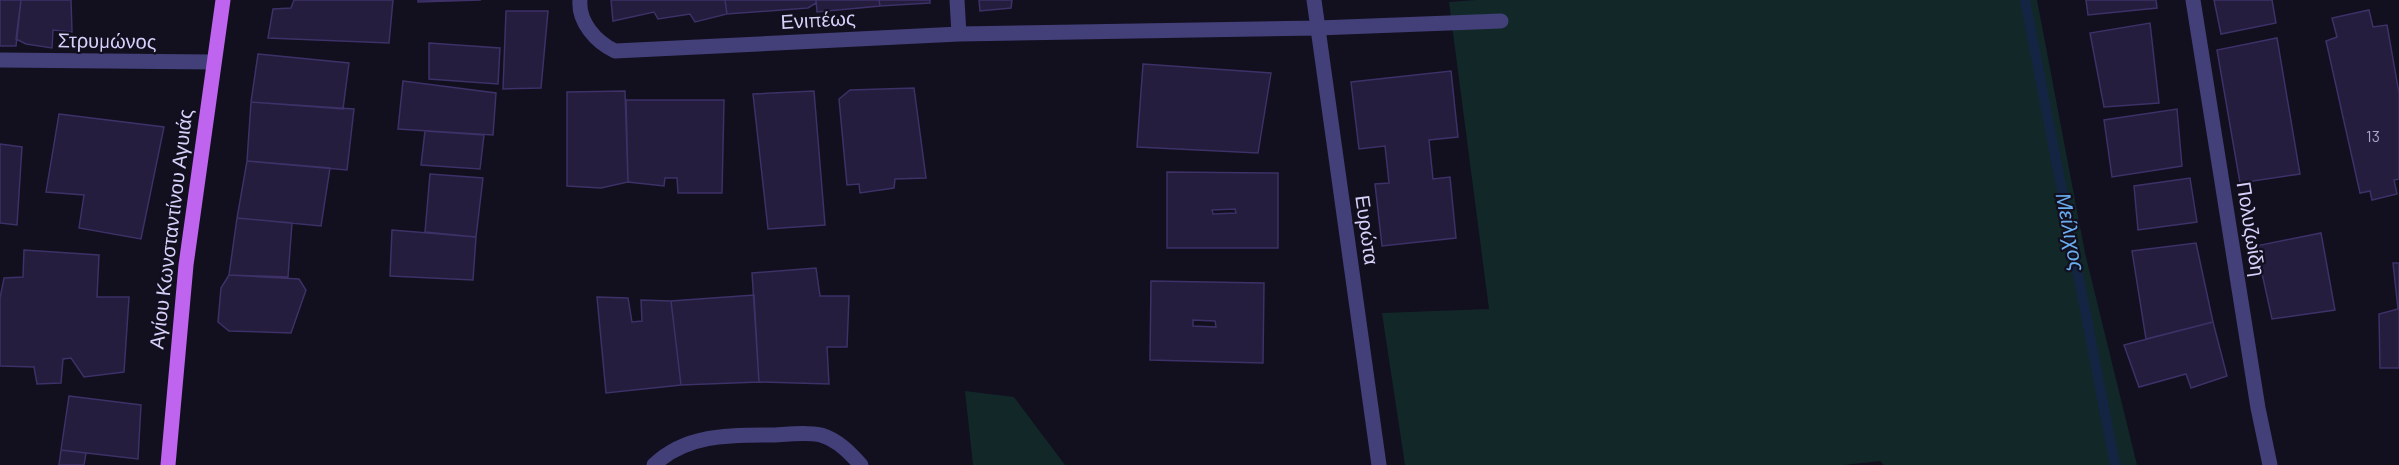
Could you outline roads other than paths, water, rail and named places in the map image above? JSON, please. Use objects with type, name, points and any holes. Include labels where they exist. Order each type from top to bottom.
[{"type":"main road","name":"Αγίου Κωνσταντίνου Αγυιάς","points":[[168,465],[183,288],[223,0]]},
{"type":"street","name":"Ενιπέως","points":[[580,0],[581,16],[606,46],[615,51],[959,34],[1318,28],[1501,21]]},
{"type":"street","points":[[957,0],[959,34]]},
{"type":"street","name":"Ευρώτα","points":[[1314,0],[1379,465]]},
{"type":"street","name":"Πολυζωίδη","points":[[2193,0],[2258,408],[2270,465]]},
{"type":"street","name":"Στρυμώνος","points":[[0,60],[213,63]]},
{"type":"street","points":[[654,465],[676,449],[706,438],[804,434],[821,435],[844,447],[861,465]]},
{"type":"waterway","name":"Μείλιχος","points":[[2025,0],[2115,465]]}]
